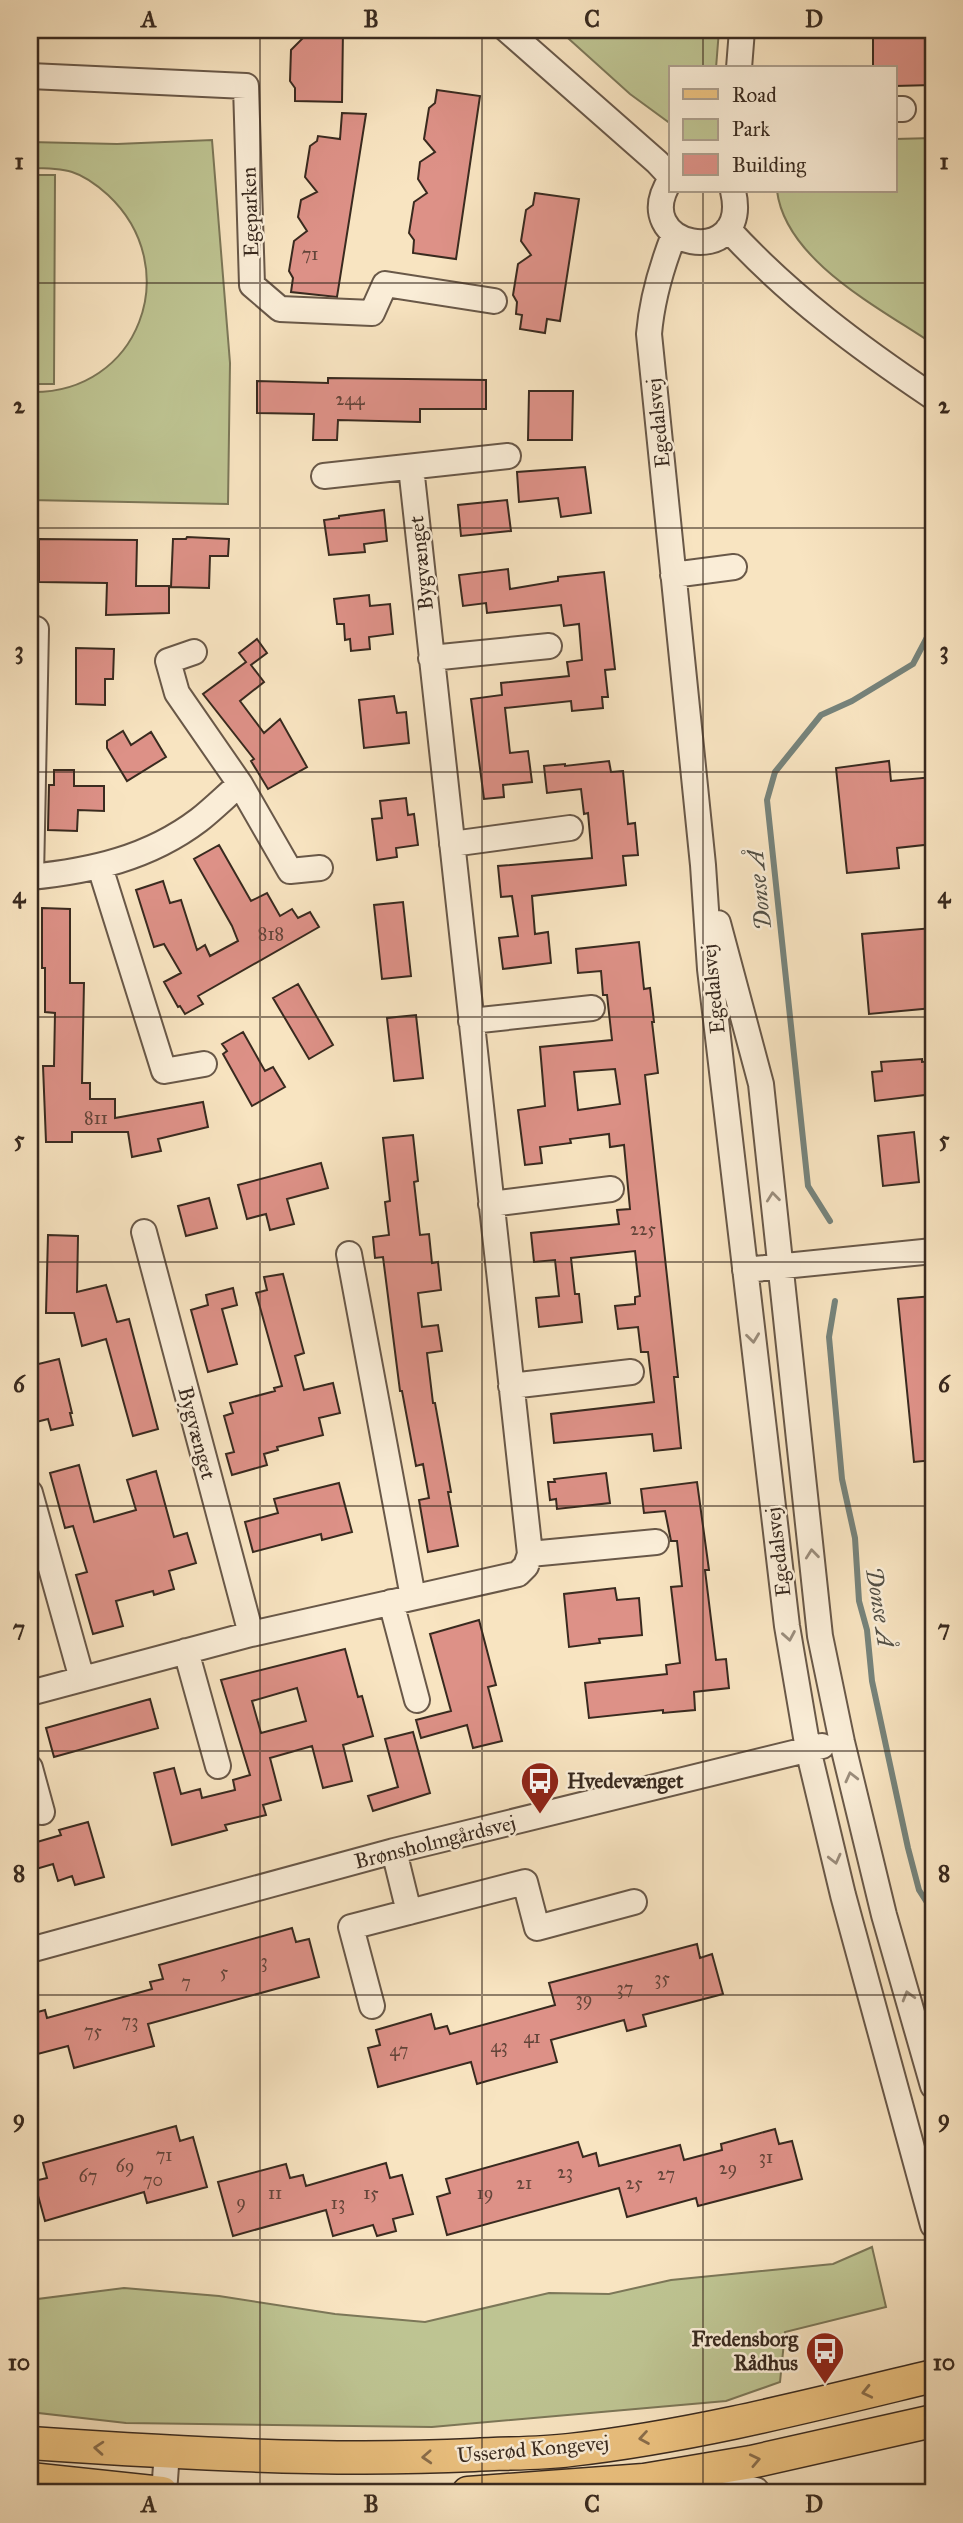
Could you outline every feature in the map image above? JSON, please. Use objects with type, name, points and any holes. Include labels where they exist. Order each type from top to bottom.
[{"type":"main road","name":"Usserød Kongevej","points":[[30,2443],[318,2459],[569,2450],[750,2420],[933,2376]]},
{"type":"main road","name":"Usserød Kongevej","points":[[468,2493],[644,2480],[751,2462],[933,2421]]},
{"type":"main road","points":[[30,2479],[163,2493]]},
{"type":"street","points":[[507,30],[657,162],[669,176]]},
{"type":"street","points":[[739,66],[742,30]]},
{"type":"street","name":"Egeparken","points":[[30,76],[246,86],[252,285],[280,309],[372,313],[385,284],[494,301]]},
{"type":"street","points":[[669,181],[663,191],[660,207],[664,222],[674,234],[685,241],[704,243],[720,237],[729,229],[735,216],[733,192]]},
{"type":"street","points":[[729,229],[807,305],[868,354],[933,397]]},
{"type":"street","name":"Egedalsvej","points":[[674,234],[657,278],[651,304],[649,334],[703,865],[710,969],[787,1626],[808,1749],[843,1895],[933,2225]]},
{"type":"street","points":[[324,476],[508,456]]},
{"type":"street","name":"Bygvænget","points":[[411,467],[530,1554]]},
{"type":"street","points":[[673,575],[734,568]]},
{"type":"street","points":[[36,629],[30,877],[100,867],[150,849],[198,821],[240,784]]},
{"type":"street","points":[[432,658],[549,646]]},
{"type":"street","points":[[194,652],[167,661],[177,693],[240,784],[290,871],[320,868]]},
{"type":"street","points":[[452,844],[570,828]]},
{"type":"street","name":"Egedalsvej","points":[[703,865],[761,1084],[820,1636],[842,1742],[884,1915],[933,2086]]},
{"type":"street","points":[[100,867],[164,1071],[204,1064]]},
{"type":"street","points":[[471,1021],[592,1008]]},
{"type":"street","points":[[717,1029],[735,1072],[759,1250],[781,1265]]},
{"type":"street","points":[[491,1204],[611,1189]]},
{"type":"street","name":"Bygvænget","points":[[144,1232],[251,1634]]},
{"type":"street","points":[[745,1270],[933,1251]]},
{"type":"street","points":[[349,1254],[417,1700]]},
{"type":"street","points":[[511,1386],[631,1372]]},
{"type":"street","points":[[30,1493],[82,1679]]},
{"type":"street","points":[[30,1693],[251,1634],[518,1574],[526,1566],[530,1554],[656,1542]]},
{"type":"street","points":[[186,1651],[218,1766]]},
{"type":"street","name":"Brønsholmgårdsvej","points":[[30,1950],[394,1851],[842,1742]]},
{"type":"street","points":[[30,1768],[43,1812]]},
{"type":"street","points":[[394,1851],[409,1912]]},
{"type":"street","points":[[372,2006],[351,1927],[525,1882],[537,1928],[634,1902]]},
{"type":"street","points":[[163,2493],[167,2452]]},
{"type":"street","points":[[644,2480],[700,2488],[735,2486],[756,2490],[758,2493]]},
{"type":"green space","points":[[559,30],[719,30],[716,66],[669,66],[669,123],[630,94]]},
{"type":"green space","points":[[933,138],[933,344],[863,298],[816,261],[784,216],[777,192],[897,192],[897,139]]},
{"type":"green space","points":[[212,140],[230,363],[228,504],[30,500],[30,392],[68,387],[99,373],[123,350],[139,322],[146,290],[144,257],[132,225],[108,195],[86,179],[62,170],[30,168],[30,142],[117,144]]},
{"type":"green space","points":[[30,175],[55,175],[54,384],[30,384]]},
{"type":"green space","points":[[872,2247],[886,2307],[785,2332],[780,2382],[726,2401],[432,2427],[126,2423],[30,2412],[30,2300],[124,2288],[219,2296],[335,2314],[425,2322],[549,2293],[609,2294],[671,2280],[833,2264]]},
{"type":"building","points":[[295,30],[343,30],[342,102],[295,101],[295,88],[290,81],[291,50],[302,39]]},
{"type":"building","points":[[873,30],[933,30],[933,85],[897,86],[897,66],[873,66]]},
{"type":"building","points":[[437,90],[480,96],[456,259],[413,253],[414,240],[409,233],[414,202],[427,193],[418,179],[420,162],[435,152],[424,139],[429,108],[435,103]]},
{"type":"building","points":[[342,113],[366,114],[337,297],[291,292],[293,278],[289,271],[294,241],[307,231],[298,217],[301,200],[317,192],[305,177],[310,146],[317,141],[318,136],[340,139]]},
{"type":"building","points":[[535,193],[579,199],[560,321],[547,319],[545,333],[520,329],[522,315],[516,314],[517,302],[513,295],[518,264],[531,255],[521,241],[526,210],[533,205]]},
{"type":"building","points":[[328,378],[486,380],[486,409],[420,409],[420,422],[338,420],[337,440],[313,440],[314,414],[257,413],[257,381],[328,383]]},
{"type":"building","points":[[529,391],[573,391],[572,440],[528,440]]},
{"type":"building","points":[[585,467],[591,513],[561,517],[558,498],[519,502],[517,472]]},
{"type":"building","points":[[507,500],[511,531],[461,536],[458,505]]},
{"type":"building","points":[[384,510],[387,541],[364,544],[365,552],[329,555],[324,520]]},
{"type":"building","points":[[39,539],[137,540],[136,586],[169,586],[169,613],[106,615],[107,583],[39,582]]},
{"type":"building","points":[[173,539],[229,539],[228,556],[210,556],[209,588],[171,587]]},
{"type":"building","points":[[508,569],[510,589],[558,581],[558,577],[604,572],[615,669],[605,670],[608,697],[602,697],[603,708],[572,711],[571,701],[505,708],[510,753],[528,751],[532,782],[503,785],[504,797],[484,799],[471,699],[502,695],[501,683],[569,676],[567,662],[582,660],[579,624],[564,626],[561,605],[487,613],[486,603],[463,606],[459,575]]},
{"type":"building","points":[[369,595],[370,606],[390,604],[393,634],[369,637],[370,649],[351,651],[350,639],[345,640],[344,624],[337,624],[334,599]]},
{"type":"building","points":[[257,639],[267,653],[251,665],[264,682],[240,701],[264,733],[280,719],[307,767],[268,789],[251,761],[254,759],[203,694],[246,662],[239,653]]},
{"type":"building","points":[[76,648],[114,649],[113,679],[105,679],[105,705],[76,704]]},
{"type":"building","points":[[394,696],[397,713],[406,712],[409,743],[364,748],[359,700]]},
{"type":"building","points":[[123,731],[131,745],[151,732],[166,757],[127,781],[107,748],[107,741]]},
{"type":"building","points":[[609,761],[611,772],[623,771],[628,824],[635,823],[638,855],[623,856],[626,885],[532,896],[535,934],[548,932],[551,963],[503,969],[499,938],[518,936],[512,896],[501,897],[498,866],[592,858],[588,813],[584,814],[581,789],[547,793],[544,766]]},
{"type":"building","points":[[889,761],[891,781],[933,777],[933,844],[897,848],[899,868],[847,873],[836,768]]},
{"type":"building","points":[[54,770],[74,770],[74,786],[104,786],[104,811],[78,810],[77,831],[48,830],[49,785],[54,785]]},
{"type":"building","points":[[406,798],[408,815],[414,814],[418,845],[396,848],[397,857],[377,860],[372,819],[382,818],[380,801]]},
{"type":"building","points":[[219,845],[251,901],[267,893],[280,916],[292,909],[298,918],[310,912],[319,927],[198,996],[203,1004],[185,1014],[164,982],[181,973],[164,944],[154,947],[136,890],[163,881],[170,903],[181,900],[197,950],[205,945],[210,956],[238,941],[194,859]]},
{"type":"building","points":[[403,902],[411,976],[382,979],[374,905]]},
{"type":"building","points":[[42,908],[70,909],[70,983],[84,983],[82,1083],[90,1083],[90,1099],[115,1099],[115,1118],[203,1102],[208,1127],[158,1139],[161,1151],[132,1157],[128,1132],[72,1132],[72,1142],[46,1142],[43,1066],[54,1066],[55,1013],[45,1012]]},
{"type":"building","points":[[933,928],[933,1008],[869,1014],[862,934]]},
{"type":"building","points":[[639,942],[644,989],[650,988],[658,1073],[645,1075],[678,1377],[674,1377],[681,1448],[654,1451],[652,1434],[554,1443],[551,1414],[654,1402],[648,1352],[641,1352],[638,1327],[618,1329],[615,1306],[635,1304],[635,1297],[640,1296],[635,1251],[571,1258],[575,1294],[579,1294],[582,1322],[539,1327],[536,1298],[559,1296],[555,1260],[534,1262],[531,1233],[619,1224],[617,1210],[630,1209],[624,1145],[610,1147],[609,1134],[570,1139],[571,1143],[540,1147],[542,1163],[525,1165],[518,1110],[545,1106],[540,1047],[612,1040],[607,995],[603,995],[601,971],[578,973],[576,949]],"holes":[[[615,1069],[620,1104],[578,1110],[574,1072]]]},
{"type":"building","points":[[298,984],[333,1045],[309,1059],[273,998]]},
{"type":"building","points":[[416,1015],[423,1078],[394,1081],[387,1018]]},
{"type":"building","points":[[243,1032],[265,1071],[273,1067],[285,1087],[252,1106],[223,1054],[227,1051],[222,1044]]},
{"type":"building","points":[[922,1059],[922,1062],[933,1061],[933,1094],[875,1101],[872,1072],[882,1071],[881,1062]]},
{"type":"building","points":[[914,1132],[919,1182],[883,1186],[878,1136]]},
{"type":"building","points":[[413,1135],[418,1181],[414,1182],[420,1235],[429,1234],[432,1263],[438,1262],[441,1290],[418,1293],[422,1327],[438,1325],[442,1351],[427,1353],[458,1546],[428,1552],[419,1500],[429,1498],[423,1464],[416,1466],[400,1391],[383,1257],[375,1258],[373,1237],[389,1235],[385,1202],[390,1201],[383,1138]]},
{"type":"building","points":[[321,1163],[328,1188],[287,1199],[294,1224],[270,1230],[266,1214],[247,1219],[238,1185]]},
{"type":"building","points":[[209,1198],[217,1228],[186,1236],[178,1206]]},
{"type":"building","points":[[48,1235],[78,1236],[77,1292],[106,1285],[117,1322],[129,1319],[158,1429],[133,1436],[106,1339],[82,1346],[74,1313],[46,1313]]},
{"type":"building","points":[[283,1274],[304,1353],[295,1356],[304,1390],[333,1383],[340,1413],[319,1418],[323,1435],[277,1447],[278,1450],[264,1454],[267,1465],[232,1475],[226,1454],[234,1452],[224,1416],[233,1413],[230,1403],[275,1391],[274,1388],[282,1386],[256,1293],[267,1290],[264,1277]]},
{"type":"building","points":[[233,1288],[237,1305],[222,1309],[237,1364],[208,1372],[191,1310],[208,1305],[206,1295]]},
{"type":"building","points":[[933,1296],[933,1460],[914,1462],[898,1299]]},
{"type":"building","points":[[59,1359],[73,1425],[51,1430],[48,1419],[36,1422],[30,1399],[30,1366]]},
{"type":"building","points":[[79,1465],[94,1522],[136,1510],[127,1480],[156,1471],[174,1537],[187,1533],[196,1563],[169,1571],[174,1589],[154,1595],[153,1591],[116,1601],[123,1626],[93,1634],[76,1575],[87,1572],[73,1526],[65,1528],[50,1473]]},
{"type":"building","points":[[606,1473],[610,1503],[557,1509],[556,1499],[550,1500],[548,1482],[555,1482],[554,1479]]},
{"type":"building","points":[[697,1482],[709,1570],[705,1570],[716,1660],[726,1659],[729,1688],[694,1692],[695,1710],[663,1713],[663,1710],[589,1718],[585,1683],[667,1674],[666,1665],[680,1663],[671,1587],[682,1586],[677,1541],[671,1541],[665,1511],[644,1513],[641,1489]]},
{"type":"building","points":[[339,1483],[352,1532],[322,1540],[321,1534],[253,1552],[245,1522],[278,1513],[274,1499]]},
{"type":"building","points":[[615,1588],[617,1600],[639,1598],[642,1635],[599,1639],[600,1643],[569,1647],[564,1594]]},
{"type":"building","points":[[479,1620],[496,1685],[488,1687],[502,1741],[473,1748],[467,1725],[421,1738],[416,1720],[451,1711],[430,1634]]},
{"type":"building","points":[[345,1649],[358,1697],[362,1696],[373,1736],[343,1745],[352,1781],[323,1788],[312,1746],[270,1758],[281,1800],[263,1805],[266,1815],[225,1825],[227,1830],[172,1845],[154,1773],[174,1768],[181,1794],[200,1789],[202,1798],[235,1790],[233,1780],[250,1775],[221,1680]],"holes":[[[297,1688],[306,1721],[261,1733],[252,1701]]]},
{"type":"building","points":[[150,1699],[158,1728],[54,1757],[46,1728]]},
{"type":"building","points":[[413,1732],[430,1793],[373,1811],[368,1796],[398,1787],[385,1739]]},
{"type":"building","points":[[88,1822],[104,1877],[75,1885],[72,1876],[58,1881],[53,1864],[36,1869],[30,1844],[61,1835],[59,1830]]},
{"type":"building","points":[[292,1928],[296,1942],[309,1939],[319,1977],[148,2024],[154,2046],[74,2068],[68,2046],[30,2056],[30,2014],[45,2010],[47,2018],[152,1989],[150,1982],[163,1979],[159,1965]]},
{"type":"building","points":[[697,1944],[700,1958],[712,1954],[723,1994],[643,2015],[646,2026],[627,2031],[624,2020],[551,2040],[557,2062],[477,2084],[471,2062],[378,2087],[368,2048],[380,2045],[376,2030],[431,2014],[435,2029],[447,2026],[450,2034],[555,2005],[549,1983]]},
{"type":"building","points":[[176,2126],[180,2141],[193,2137],[207,2187],[147,2203],[144,2192],[45,2221],[34,2181],[47,2178],[43,2163]]},
{"type":"building","points":[[775,2129],[779,2144],[792,2141],[802,2179],[698,2206],[696,2198],[627,2217],[619,2188],[447,2235],[437,2197],[450,2193],[446,2179],[578,2142],[583,2157],[596,2153],[599,2166],[680,2145],[684,2160],[722,2150],[721,2144]]},
{"type":"building","points":[[386,2163],[390,2178],[402,2175],[413,2214],[393,2219],[396,2231],[377,2236],[373,2225],[333,2236],[326,2210],[233,2236],[218,2182],[286,2164],[290,2178],[303,2175],[306,2186]]},
{"type":"waterway","name":"Donse Å","points":[[930,429],[933,439]]},
{"type":"waterway","name":"Donse Å","points":[[830,1221],[808,1186],[767,800],[775,772],[821,715],[852,701],[913,664],[933,626]]},
{"type":"waterway","name":"Donse Å","points":[[835,1301],[829,1337],[842,1479],[855,1538],[859,1601],[867,1630],[872,1681],[908,1848],[919,1890],[933,1912]]},
{"type":"place","name":"Hvedevænget","points":[[540,1815]]},
{"type":"place","name":"Fredensborg Rådhus","points":[[825,2385]]}]
